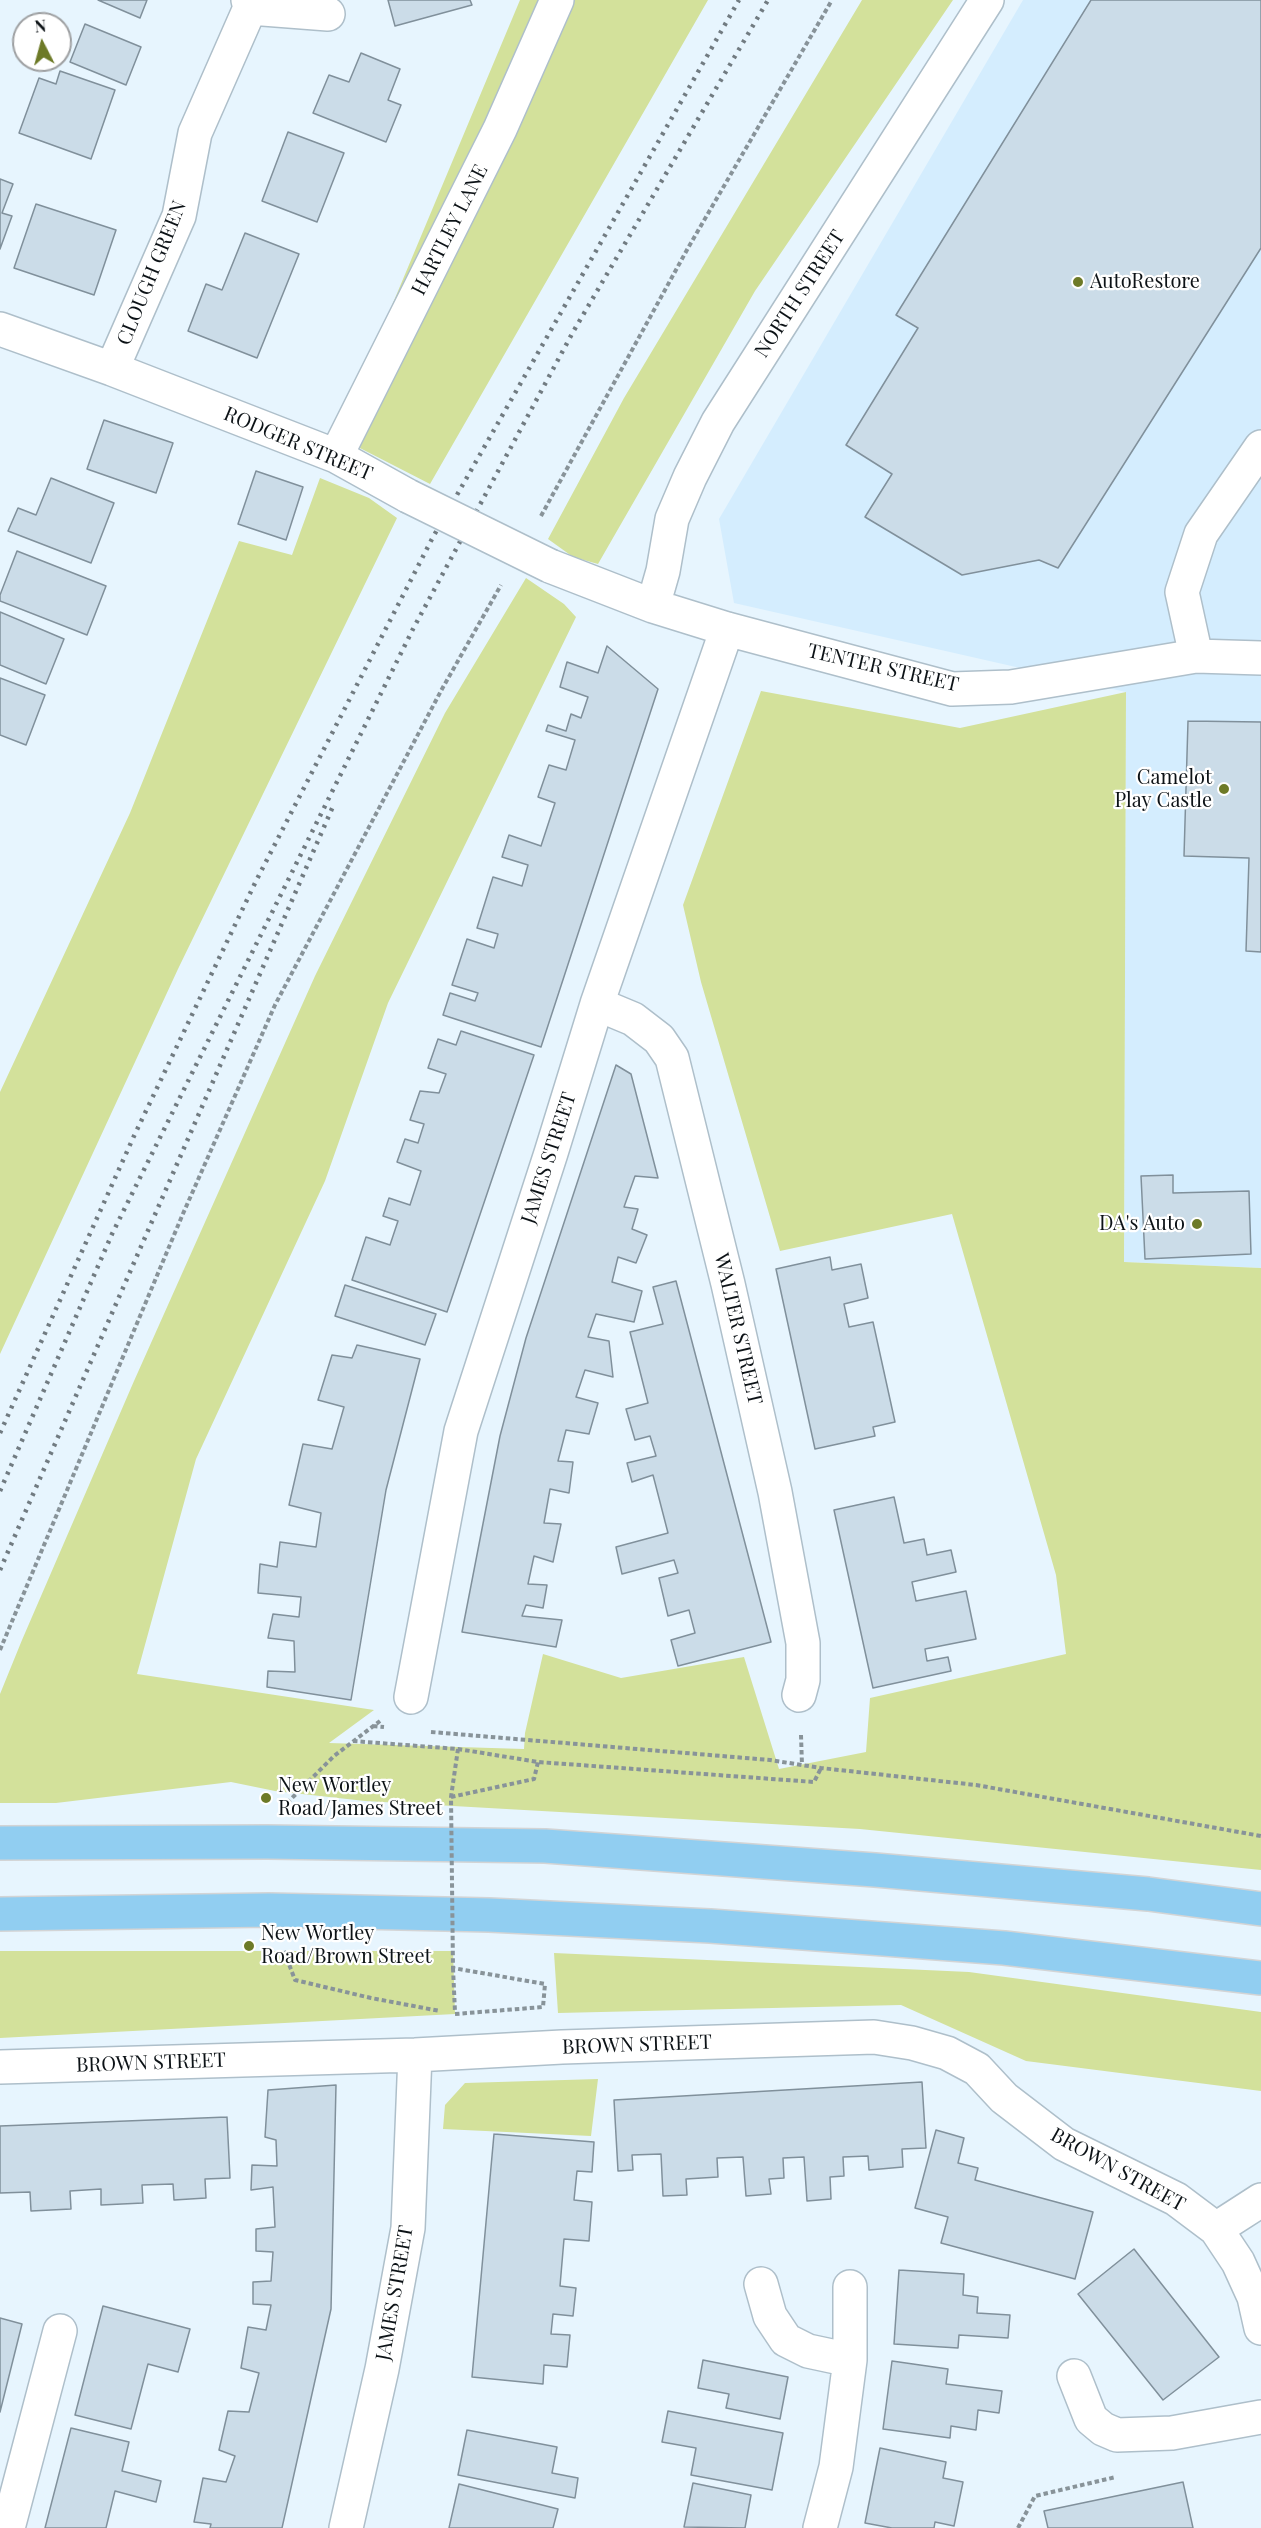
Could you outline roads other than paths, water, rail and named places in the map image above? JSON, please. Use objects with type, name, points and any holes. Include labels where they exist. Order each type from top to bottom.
[{"type":"main road","points":[[0,1843],[272,1842],[545,1846],[886,1871],[1112,1891],[1261,1909]]},
{"type":"main road","points":[[0,1914],[269,1910],[489,1915],[710,1926],[1004,1948],[1261,1978]]},
{"type":"street","name":"HARTLEY LANE","points":[[336,456],[500,129],[557,0]]},
{"type":"street","name":"NORTH STREET","points":[[653,606],[663,571],[672,519],[718,422],[987,0]]},
{"type":"street","name":"CLOUGH GREEN","points":[[112,369],[179,216],[195,133],[249,4],[328,14]]},
{"type":"street","name":"RODGER STREET","points":[[0,329],[112,369],[336,456],[408,496],[550,566],[653,606]]},
{"type":"street","points":[[1196,656],[1182,592],[1201,534],[1261,447]]},
{"type":"street","name":"TENTER STREET","points":[[653,606],[727,629],[952,689],[1011,687],[1196,656],[1261,658]]},
{"type":"street","name":"JAMES STREET","points":[[411,1697],[461,1431],[552,1153],[597,1004],[727,629]]},
{"type":"street","name":"WALTER STREET","points":[[597,1004],[633,1019],[659,1039],[672,1058],[725,1273],[775,1492],[803,1642],[803,1680],[799,1695]]},
{"type":"street","name":"BROWN STREET","points":[[0,2067],[415,2055],[562,2047],[874,2037],[912,2043],[947,2053],[976,2069],[1004,2098],[1064,2144],[1176,2199],[1216,2229],[1238,2262],[1254,2297],[1261,2328]]},
{"type":"street","name":"JAMES STREET","points":[[346,2528],[382,2369],[408,2228],[415,2055]]},
{"type":"street","points":[[1216,2229],[1261,2200]]},
{"type":"street","points":[[761,2284],[770,2316],[786,2340],[808,2351],[850,2360]]},
{"type":"street","points":[[820,2528],[836,2467],[850,2360],[850,2287]]},
{"type":"street","points":[[8,2528],[60,2331]]},
{"type":"street","points":[[1074,2376],[1091,2419],[1103,2429],[1117,2435],[1173,2433],[1261,2417]]},
{"type":"railway","points":[[0,1433],[134,1136],[256,881],[433,537],[739,0]]},
{"type":"railway","points":[[0,1491],[112,1234],[413,629],[573,332],[768,0]]},
{"type":"railway","points":[[0,1570],[334,804]]},
{"type":"place","name":"AutoRestore","points":[[1078,282]]},
{"type":"place","name":"Camelot Play Castle","points":[[1224,789]]},
{"type":"place","name":"DA's Auto","points":[[1197,1224]]},
{"type":"place","name":"New Wortley Road/James Street","points":[[266,1798]]},
{"type":"place","name":"New Wortley Road/Brown Street","points":[[249,1946]]}]
